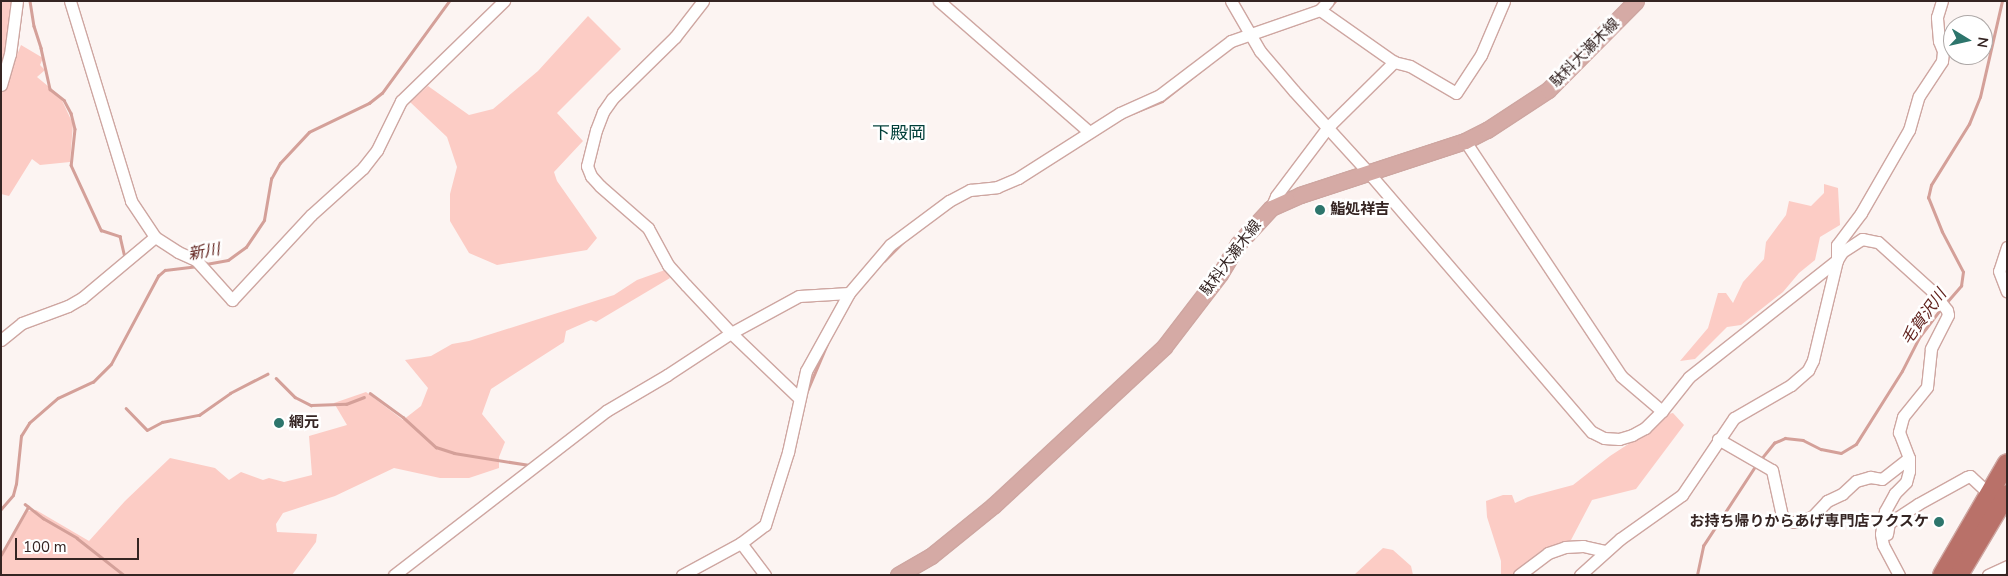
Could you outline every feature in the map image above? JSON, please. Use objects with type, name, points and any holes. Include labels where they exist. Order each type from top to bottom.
[{"type":"highway","points":[[1942,575],[2007,463]]},
{"type":"highway","points":[[1959,575],[2007,494]]},
{"type":"main road","name":"駄科大瀬木線","points":[[898,575],[931,556],[994,505],[1164,347],[1220,274],[1238,244],[1271,208],[1300,195],[1465,141],[1487,130],[1548,90],[1636,1]]},
{"type":"street","points":[[1,85],[10,54],[18,1]]},
{"type":"street","points":[[70,1],[131,201],[154,237],[178,252],[196,260],[232,300],[311,216],[363,168],[377,150],[402,101],[504,1]]},
{"type":"street","points":[[703,1],[675,36],[612,99],[603,112],[596,130],[587,166],[591,176],[600,186],[648,228],[668,265],[731,333],[799,398]]},
{"type":"street","points":[[939,1],[1089,132]]},
{"type":"street","points":[[1230,1],[1260,51],[1368,172],[1592,432],[1604,438],[1618,439],[1632,436],[1644,428],[1662,411],[1689,377],[1837,260],[1842,252],[1854,242],[1862,239],[1873,240],[1944,306],[1946,320],[1931,349],[1927,387],[1903,417],[1899,432],[1909,458],[1909,472],[1906,482],[1895,492],[1885,510],[1881,534],[1883,545],[1899,575]]},
{"type":"street","points":[[682,575],[741,543],[765,524],[788,452],[806,371],[849,293],[890,245],[949,201],[970,190],[997,187],[1018,178],[1120,113],[1160,95],[1231,41],[1324,9],[1394,62],[1410,66],[1456,93],[1481,55],[1504,1]]},
{"type":"street","points":[[1580,575],[1605,551],[1682,495],[1734,418],[1791,385],[1808,370],[1813,360],[1837,260],[1837,246],[1861,213],[1900,146],[1909,130],[1919,96],[1942,61],[1943,51],[1939,41],[1937,17],[1942,1]]},
{"type":"street","points":[[1271,208],[1276,196],[1328,128],[1394,62]]},
{"type":"street","points":[[1465,141],[1621,376],[1662,411]]},
{"type":"street","points":[[1,340],[22,323],[68,306],[82,298],[154,237]]},
{"type":"street","points":[[2007,247],[1999,270],[2007,292]]},
{"type":"street","points":[[394,575],[606,411],[667,376],[731,333],[799,296],[849,293]]},
{"type":"street","points":[[1718,440],[1772,470],[1776,479],[1782,516],[1790,522],[1801,522],[1813,516],[1827,501],[1842,494],[1856,481],[1870,477],[1882,478],[1909,458]]},
{"type":"street","points":[[1890,556],[1887,536],[1888,524],[1918,504],[1970,476],[1989,494]]},
{"type":"street","points":[[741,543],[765,575]]},
{"type":"street","points":[[1520,575],[1548,553],[1565,547],[1583,546],[1605,551]]},
{"type":"street","points":[[1988,575],[2007,566]]},
{"type":"shaded area","points":[[1,1],[17,1],[1,85]]},
{"type":"shaded area","points":[[588,16],[621,49],[557,113],[583,141],[554,172],[557,181],[597,238],[587,250],[497,265],[469,253],[450,221],[450,194],[457,167],[447,137],[410,102],[428,86],[469,115],[493,109],[538,71]]},
{"type":"shaded area","points":[[21,45],[43,58],[40,65],[45,70],[37,77],[60,96],[73,124],[70,162],[40,165],[32,159],[9,196],[1,194],[1,95]]},
{"type":"shaded area","points":[[1824,184],[1838,188],[1840,225],[1820,237],[1815,260],[1799,273],[1783,292],[1741,325],[1727,327],[1695,359],[1680,361],[1708,328],[1718,293],[1726,293],[1733,303],[1743,282],[1764,259],[1766,242],[1786,215],[1789,201],[1811,206],[1824,193]]},
{"type":"shaded area","points":[[665,270],[670,278],[596,322],[591,320],[566,331],[564,342],[491,389],[482,414],[505,442],[499,457],[499,468],[469,478],[440,478],[394,468],[335,496],[283,513],[276,524],[277,532],[317,534],[316,542],[292,575],[1,575],[1,558],[28,511],[36,510],[89,541],[125,501],[170,458],[215,468],[229,480],[241,472],[263,480],[269,478],[284,482],[312,475],[309,436],[347,425],[334,403],[366,392],[403,420],[421,406],[428,388],[405,360],[431,356],[452,344],[469,341],[614,295],[637,280]]},
{"type":"shaded area","points":[[1673,413],[1684,425],[1636,489],[1592,500],[1571,540],[1519,575],[1501,575],[1501,561],[1487,517],[1486,501],[1503,495],[1512,495],[1515,503],[1528,497],[1573,485],[1610,456],[1656,426],[1668,414]]},
{"type":"shaded area","points":[[1383,548],[1393,550],[1411,566],[1413,575],[1354,575]]},
{"type":"waterway","points":[[30,1],[34,26],[50,89],[64,100],[71,113],[75,129],[71,165],[101,230],[120,236],[125,257]]},
{"type":"waterway","name":"新川","points":[[206,264],[228,260],[246,247],[264,220],[271,179],[280,163],[309,132],[369,103],[382,93],[449,1]]},
{"type":"waterway","points":[[1326,11],[1335,1]]},
{"type":"waterway","name":"毛賀沢川","points":[[1946,303],[1961,286],[1963,272],[1942,232],[1928,198],[1931,185],[1969,124],[1980,97],[2002,1]]},
{"type":"waterway","points":[[1133,113],[1162,101],[1204,68]]},
{"type":"waterway","points":[[884,261],[903,242]]},
{"type":"waterway","name":"新川","points":[[1,509],[13,495],[21,436],[29,423],[58,398],[93,382],[111,364],[158,276],[165,270],[196,266]]},
{"type":"waterway","name":"毛賀沢川","points":[[1761,459],[1774,443],[1785,438],[1803,440],[1821,449],[1841,453],[1856,444],[1902,371],[1918,339],[1941,308]]},
{"type":"waterway","points":[[807,391],[827,344]]},
{"type":"waterway","points":[[126,408],[147,430],[162,422],[199,415],[230,393],[267,374]]},
{"type":"waterway","points":[[276,378],[295,397],[311,405],[346,404],[364,397]]},
{"type":"waterway","points":[[370,393],[403,417],[436,447],[454,453],[529,465]]},
{"type":"waterway","name":"毛賀沢川","points":[[1697,575],[1703,546],[1756,465]]},
{"type":"waterway","points":[[25,504],[43,518],[77,538],[124,575]]},
{"type":"waterway","points":[[1,555],[28,507]]},
{"type":"place","name":"鮨処祥吉","points":[[1320,210]]},
{"type":"place","name":"網元","points":[[279,423]]},
{"type":"place","name":"お持ち帰りからあげ専門店フクスケ","points":[[1939,522]]},
{"type":"district","name":"下殿岡","points":[[899,133]]}]
